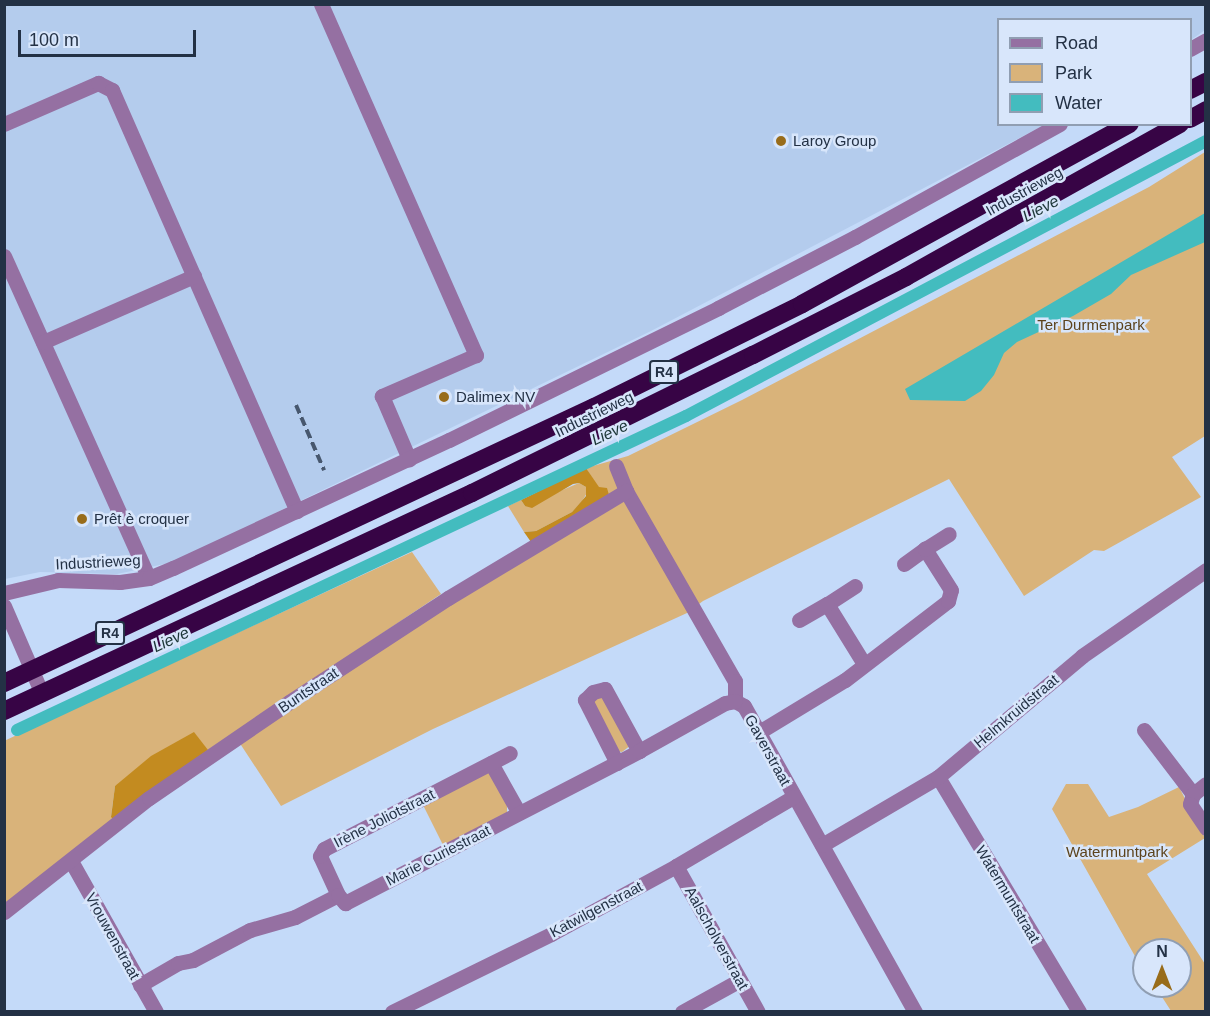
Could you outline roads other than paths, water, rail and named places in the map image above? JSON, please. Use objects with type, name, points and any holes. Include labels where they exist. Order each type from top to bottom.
[{"type":"highway","points":[[1192,89],[1206,82]]},
{"type":"highway","points":[[1192,118],[1206,110]]},
{"type":"highway","name":"Industrieweg","points":[[4,683],[583,412],[802,304],[1126,126]]},
{"type":"highway","name":"Industrieweg","points":[[4,711],[472,493],[743,360],[906,277],[1176,126]]},
{"type":"street","points":[[321,4],[476,355],[382,396],[409,459]]},
{"type":"street","points":[[1192,48],[1206,40]]},
{"type":"street","points":[[4,123],[98,83],[111,90],[297,510]]},
{"type":"street","name":"Industrieweg","points":[[4,593],[58,580],[120,582],[149,578],[409,459],[718,309],[876,226],[1056,126]]},
{"type":"street","points":[[4,256],[149,578]]},
{"type":"street","points":[[43,342],[194,276]]},
{"type":"street","name":"Gaverstraat","points":[[616,466],[626,491],[735,681],[735,701],[744,706],[915,1011]]},
{"type":"street","name":"Buntstraat","points":[[4,912],[149,798],[289,702],[448,598],[626,491]]},
{"type":"street","points":[[904,564],[948,534]]},
{"type":"street","points":[[759,732],[825,693],[922,623],[951,596],[951,590],[925,549]]},
{"type":"street","name":"Helmkruidstraat","points":[[822,845],[938,777],[1082,656],[1203,577]]},
{"type":"street","points":[[799,620],[855,586]]},
{"type":"street","points":[[827,604],[864,664]]},
{"type":"street","points":[[4,606],[42,693]]},
{"type":"street","points":[[617,763],[585,700],[593,692],[605,689],[639,751]]},
{"type":"street","name":"Marie Curiestraat","points":[[140,985],[178,963],[193,960],[250,930],[295,917],[338,895],[345,903],[617,763],[725,703],[735,701]]},
{"type":"street","points":[[1144,730],[1199,789],[1190,804],[1205,827]]},
{"type":"street","name":"Irène Joliotstraat","points":[[338,895],[320,856],[324,849],[510,753]]},
{"type":"street","points":[[491,763],[519,813]]},
{"type":"street","name":"Watermuntstraat","points":[[938,777],[1079,1011]]},
{"type":"street","name":"Katwilgenstraat","points":[[392,1011],[551,934],[676,866],[793,797]]},
{"type":"street","name":"Vrouwenstraat","points":[[71,861],[156,1011]]},
{"type":"street","name":"Aalscholverstraat","points":[[676,866],[758,1011]]},
{"type":"street","points":[[682,1011],[740,980]]},
{"type":"water","points":[[1205,213],[1205,242],[1131,275],[1111,294],[1073,316],[1017,342],[1004,353],[994,375],[981,391],[965,401],[910,400],[905,389]]},
{"type":"waterway","name":"Lieve","points":[[17,730],[686,416],[1206,141]]},
{"type":"railway","points":[[296,405],[324,470]]},
{"type":"place","name":"Laroy Group","points":[[781,141]]},
{"type":"place","name":"Dalimex NV","points":[[444,397]]},
{"type":"place","name":"Prêt è croquer","points":[[82,519]]},
{"type":"park label","name":"Ter Durmenpark","points":[[1091,325]]},
{"type":"park label","name":"Watermuntpark","points":[[1117,852]]}]
